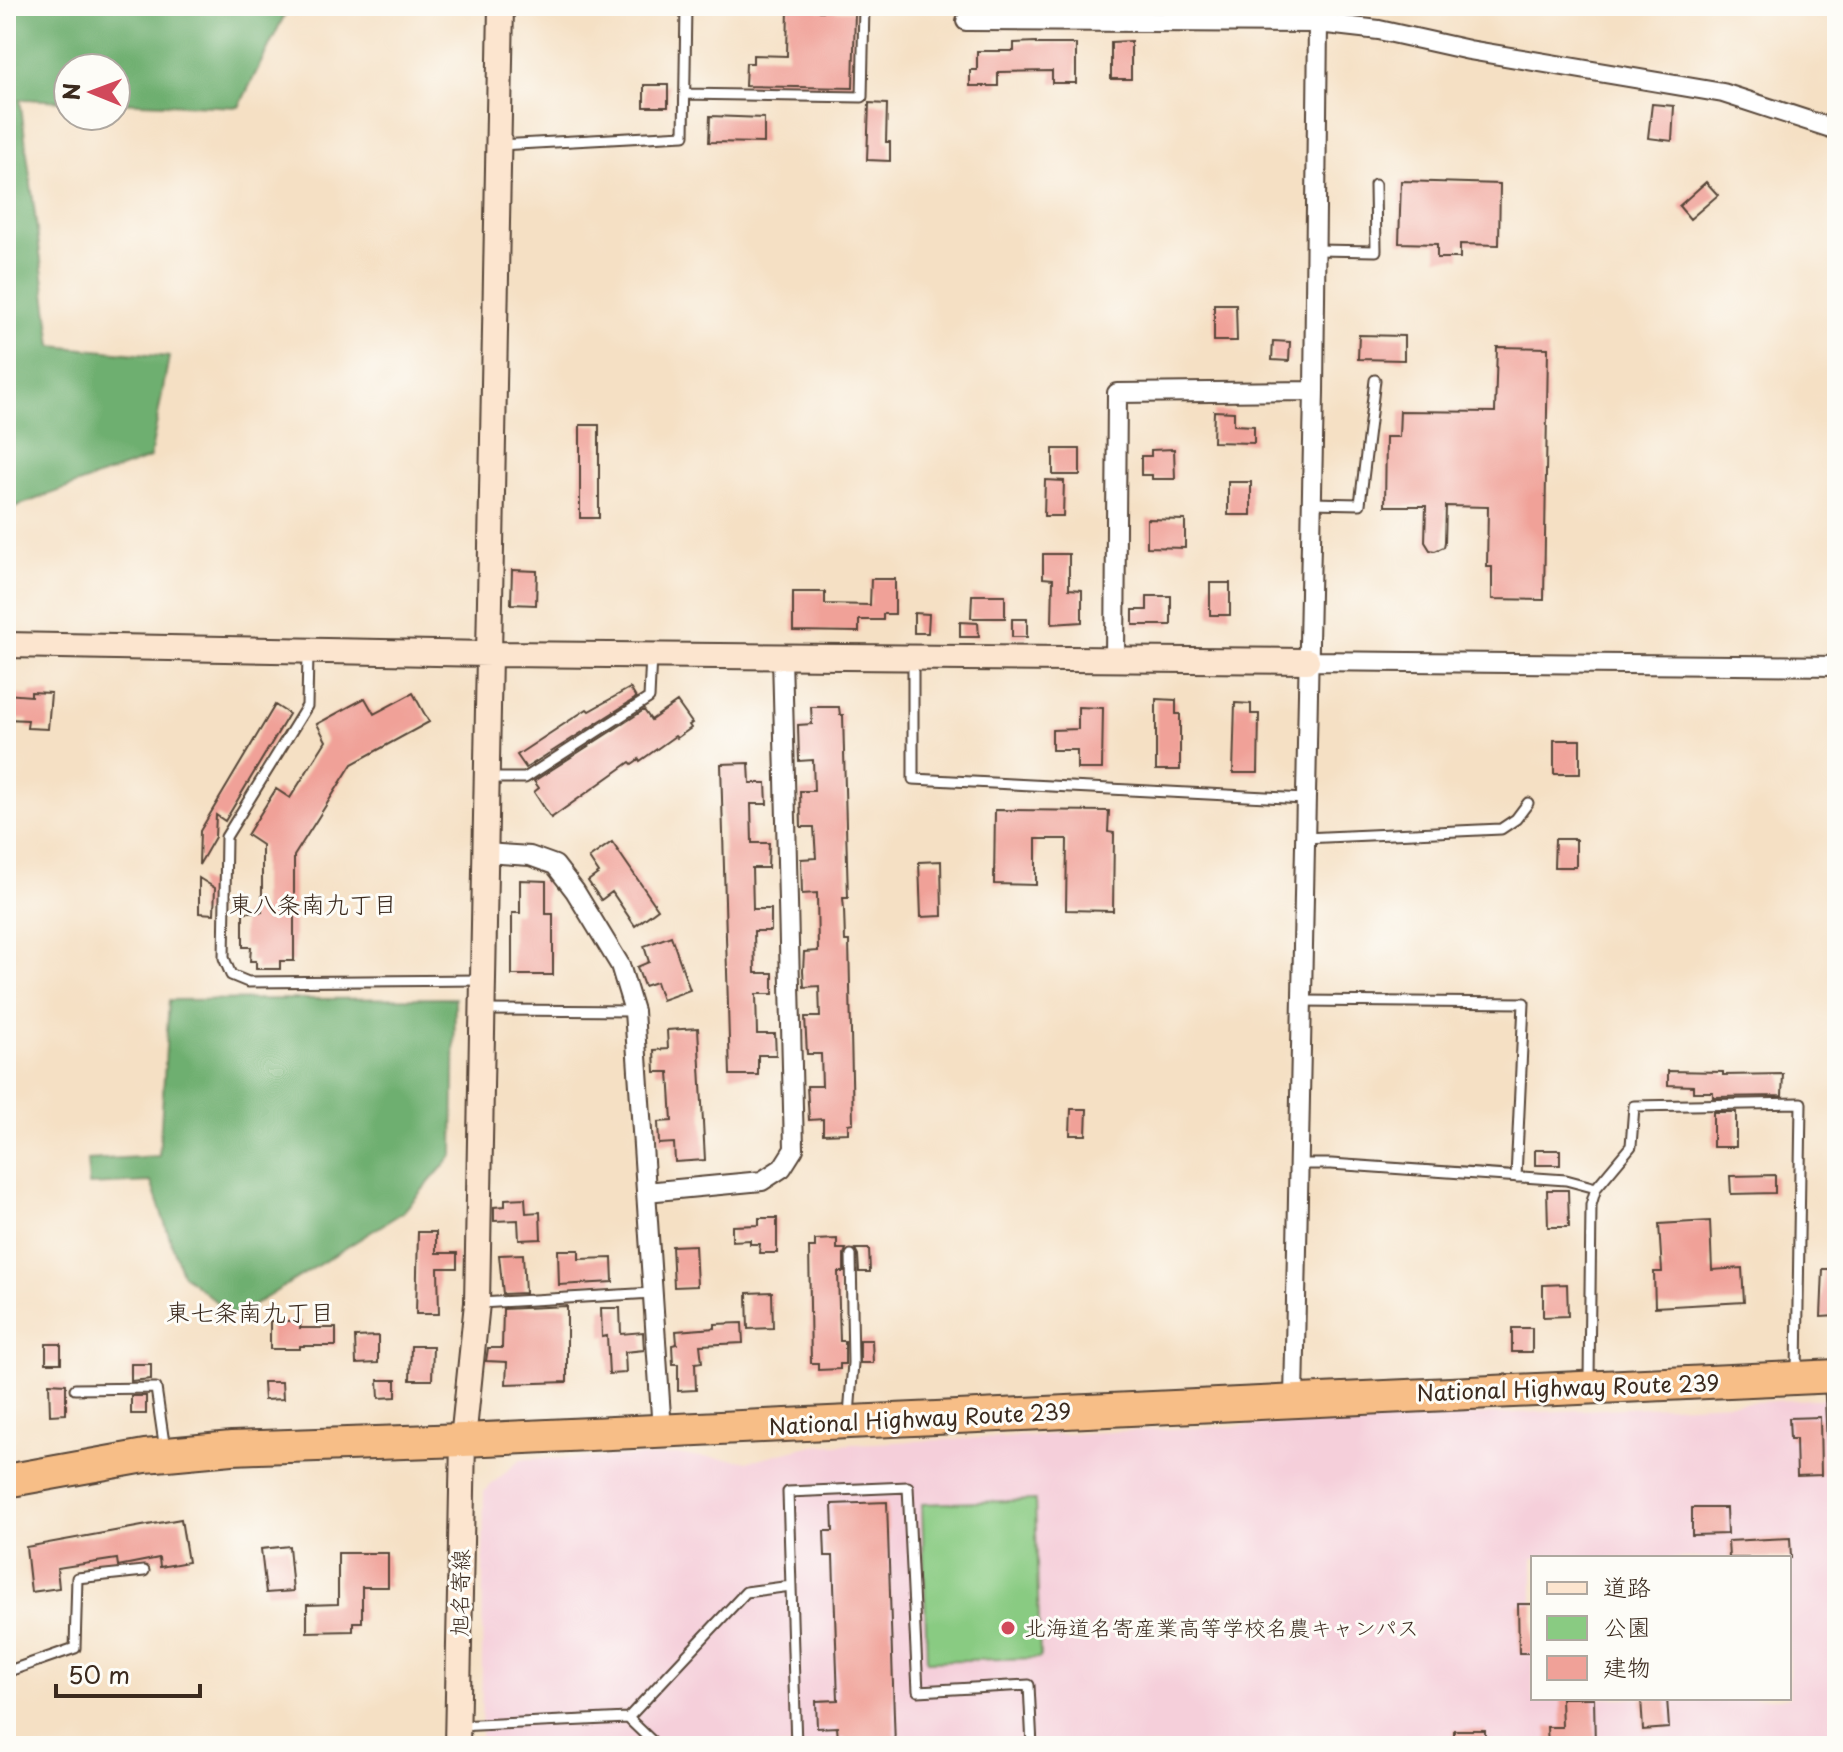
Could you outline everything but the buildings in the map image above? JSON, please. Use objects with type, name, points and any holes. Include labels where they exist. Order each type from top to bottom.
[{"type":"highway","name":"National Highway Route 239","points":[[6,1481],[166,1454],[232,1448],[1835,1376]]},
{"type":"street","name":"旭名寄線","points":[[457,1736],[463,1440],[477,1303],[501,6]]},
{"type":"street","points":[[966,21],[1318,23],[1379,30],[1469,50],[1723,93],[1837,130]]},
{"type":"street","points":[[1294,1400],[1314,391],[1318,23]]},
{"type":"street","points":[[1115,660],[1117,393],[1314,391]]},
{"type":"street","points":[[6,645],[490,654],[1837,666]]},
{"type":"street","points":[[646,1192],[762,1181],[782,1168],[794,1149],[782,655]]},
{"type":"street","points":[[485,853],[530,856],[555,865],[575,891],[620,965],[634,1011],[662,1431]]},
{"type":"street","points":[[1835,1376],[1837,1446]]},
{"type":"lane","points":[[499,145],[684,135],[686,6]]},
{"type":"lane","points":[[685,94],[862,97],[864,6]]},
{"type":"lane","points":[[1316,250],[1376,251],[1375,185]]},
{"type":"lane","points":[[1311,503],[1360,504],[1375,380]]},
{"type":"lane","points":[[308,651],[307,706],[226,837],[224,958],[231,975],[248,982],[481,980]]},
{"type":"lane","points":[[487,778],[525,778],[649,698],[651,654]]},
{"type":"lane","points":[[913,657],[913,779],[1305,799]]},
{"type":"lane","points":[[1304,838],[1501,829],[1516,819],[1528,803]]},
{"type":"lane","points":[[1301,1001],[1524,1003],[1516,1177]]},
{"type":"lane","points":[[481,1010],[634,1011]]},
{"type":"lane","points":[[1589,1388],[1591,1205],[1596,1188],[1631,1146],[1634,1106],[1801,1103],[1796,1379]]},
{"type":"lane","points":[[1298,1164],[1566,1180],[1596,1188]]},
{"type":"lane","points":[[848,1422],[853,1363],[851,1255]]},
{"type":"lane","points":[[477,1303],[653,1293]]},
{"type":"lane","points":[[75,1389],[156,1388],[166,1454]]},
{"type":"lane","points":[[796,1746],[788,1492],[908,1487],[918,1691],[1029,1685],[1032,1746]]},
{"type":"lane","points":[[6,1672],[75,1648],[77,1578],[144,1571]]},
{"type":"lane","points":[[457,1736],[628,1718],[746,1592],[791,1586]]},
{"type":"lane","points":[[628,1718],[657,1746]]},
{"type":"shaded area","name":"北海道名寄産業高等学校名農キャンパス","points":[[1837,1398],[1837,1746],[481,1746],[484,1491],[521,1459],[680,1455],[749,1461],[809,1446]]},
{"type":"green space","points":[[6,6],[289,6],[239,107],[132,103],[132,52],[52,52],[52,100],[20,99],[52,346],[169,357],[150,458],[6,510]]},
{"type":"green space","points":[[455,998],[453,1155],[403,1212],[235,1317],[182,1274],[151,1182],[89,1185],[87,1160],[159,1156],[169,1000]]},
{"type":"green space","points":[[1035,1500],[1040,1658],[927,1661],[922,1504]]},
{"type":"place","name":"北海道名寄産業高等学校名農キャンパス","points":[[1008,1628]]},
{"type":"district","name":"東八条南九丁目","points":[[313,905]]},
{"type":"district","name":"東七条南九丁目","points":[[250,1313]]}]
